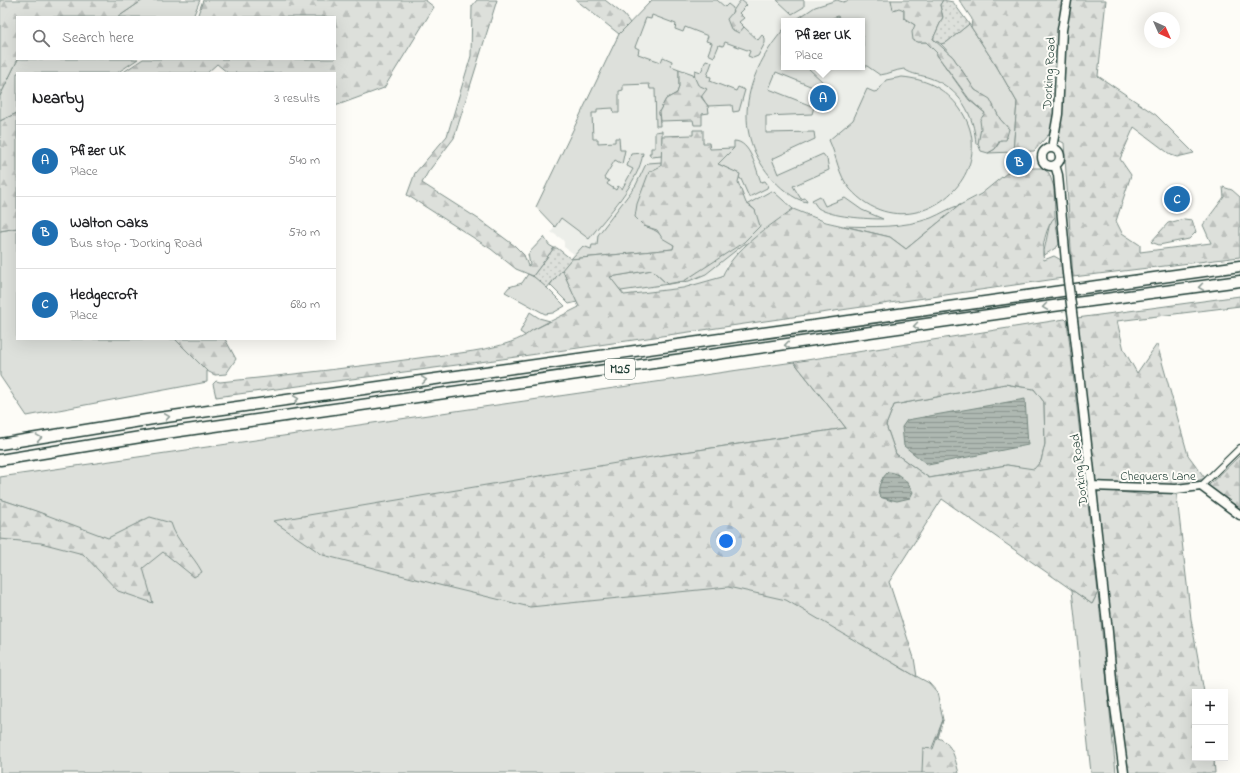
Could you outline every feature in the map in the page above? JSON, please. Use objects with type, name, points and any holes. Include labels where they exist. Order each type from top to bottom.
[{"type":"highway","name":"M25","points":[[0,444],[159,418],[1240,266]]},
{"type":"highway","name":"M25","points":[[0,460],[158,434],[1023,310],[1240,281]]},
{"type":"main road","name":"Dorking Road","points":[[1052,148],[1058,114],[1062,30],[1067,0]]},
{"type":"main road","points":[[1052,148],[1058,152],[1060,159],[1055,165],[1048,165],[1043,158],[1045,151],[1052,148]]},
{"type":"main road","name":"Dorking Road","points":[[1055,165],[1058,175],[1067,273],[1113,692],[1124,773]]},
{"type":"main road","name":"Chequers Lane","points":[[1091,486],[1176,489],[1201,486],[1240,515]]},
{"type":"street","points":[[1201,486],[1240,448]]},
{"type":"shaded area","points":[[652,0],[891,0],[941,44],[1014,129],[1013,168],[981,194],[960,205],[906,249],[793,209],[726,266],[722,277],[683,288],[624,295],[562,269],[574,254],[564,247],[564,242],[562,239],[551,232],[555,227],[536,207],[619,34]]},
{"type":"shaded area","points":[[1025,399],[1028,445],[928,465],[904,446],[902,427],[907,420]]},
{"type":"shaded area","points":[[888,472],[892,472],[900,476],[906,481],[913,492],[910,498],[897,501],[880,497],[879,486]]},
{"type":"green space","points":[[0,0],[143,0],[119,16],[16,16],[16,60],[18,60],[0,96]]},
{"type":"green space","points":[[143,0],[200,0],[193,16],[119,16]]},
{"type":"green space","points":[[203,0],[425,0],[434,7],[384,88],[336,106],[336,72],[227,72],[217,64],[208,72],[124,72],[142,60],[336,60],[336,16],[197,16]]},
{"type":"green space","points":[[477,0],[497,0],[454,138],[428,172],[422,183],[480,220],[515,246],[524,255],[528,266],[530,265],[528,254],[544,237],[549,245],[554,248],[533,276],[516,269],[491,249],[407,195],[415,173],[447,136],[471,56],[472,6]]},
{"type":"green space","points":[[576,0],[605,0],[624,15],[630,23],[619,34]]},
{"type":"green space","points":[[652,0],[717,0],[725,7],[728,4],[733,8],[732,14],[739,32],[744,27],[758,40],[762,35],[765,38],[765,43],[758,56],[753,58],[748,56],[750,51],[725,42],[723,46],[719,45],[714,57],[708,54],[712,43],[706,41],[708,36],[685,27],[683,32],[675,29],[676,24],[652,15],[651,19],[646,18],[635,47],[639,49],[638,54],[661,62],[663,57],[672,61],[671,66],[679,69],[679,87],[677,93],[666,99],[659,112],[660,126],[656,126],[655,89],[650,89],[649,84],[623,85],[623,90],[619,91],[619,113],[614,113],[613,108],[597,109],[597,113],[592,113],[593,139],[598,139],[598,143],[615,142],[615,138],[619,138],[620,150],[625,150],[622,164],[615,160],[604,178],[609,181],[607,184],[616,190],[618,186],[622,189],[633,169],[627,166],[631,154],[643,153],[640,164],[629,187],[589,239],[561,218],[555,227],[536,207],[619,34]]},
{"type":"green space","points":[[741,0],[747,5],[739,13],[744,18],[739,22],[744,27],[739,33],[731,29],[727,19]]},
{"type":"green space","points":[[777,0],[804,0],[804,7],[792,14]]},
{"type":"green space","points":[[837,0],[843,2],[850,0],[891,0],[904,10],[904,18],[915,25],[918,42],[926,42],[937,53],[969,100],[985,113],[978,144],[976,144],[972,123],[964,104],[950,89],[930,78],[914,74],[904,69],[880,75],[865,66],[865,18],[839,18],[838,16],[833,18],[798,18],[815,7]]},
{"type":"green space","points":[[891,0],[943,0],[940,5],[943,17],[933,39],[953,57],[975,90],[990,99],[1000,119],[1009,129],[1006,140],[1000,140],[995,149],[988,153],[981,151],[978,144],[981,128],[980,120],[985,113],[970,100],[937,53],[926,42],[918,42],[913,40],[912,32],[915,25],[904,18],[904,10],[899,8],[893,10]]},
{"type":"green space","points":[[943,0],[953,2],[969,24],[947,42],[941,44],[933,39],[943,17],[940,5]]},
{"type":"green space","points":[[959,0],[1106,0],[1098,76],[1156,115],[1194,153],[1177,157],[1171,155],[1134,127],[1120,159],[1131,175],[1116,221],[1122,233],[1140,245],[1140,252],[1211,243],[1203,225],[1224,197],[1223,187],[1232,190],[1240,197],[1240,257],[1073,277],[1064,143],[1048,135],[1034,151],[1013,152],[1017,102],[997,67],[971,27],[972,19]]},
{"type":"green space","points":[[969,24],[997,67],[1017,102],[1013,152],[988,153],[995,149],[1009,129],[1000,119],[990,100],[975,90],[953,57],[941,44],[947,42]]},
{"type":"green space","points":[[781,33],[781,70],[810,70],[824,83],[820,90],[776,72],[769,89],[814,107],[812,114],[766,116],[766,133],[814,132],[815,139],[772,159],[778,174],[823,154],[827,159],[829,170],[793,186],[801,199],[805,198],[807,202],[802,201],[787,192],[777,184],[758,158],[750,139],[747,120],[748,101],[753,82],[761,63]]},
{"type":"green space","points":[[18,60],[136,60],[118,72],[16,72],[16,113],[0,121],[0,96]]},
{"type":"green space","points":[[706,60],[712,62],[707,76],[711,77],[710,81],[736,91],[738,87],[745,90],[739,111],[733,112],[732,105],[708,106],[700,94],[694,74],[695,70],[701,72]]},
{"type":"green space","points":[[679,69],[693,74],[698,85],[707,89],[701,97],[708,106],[709,113],[702,114],[702,125],[694,125],[693,120],[660,121],[659,112],[666,99],[677,93],[679,87]]},
{"type":"green space","points":[[902,77],[918,80],[932,85],[946,93],[952,99],[957,105],[970,131],[971,156],[962,179],[946,198],[924,210],[899,214],[874,207],[850,189],[840,172],[829,140],[853,120],[867,89],[874,92],[878,91],[886,80]]},
{"type":"green space","points":[[16,113],[16,228],[0,231],[0,121]]},
{"type":"green space","points":[[693,130],[703,130],[703,143],[709,143],[710,149],[734,148],[718,164],[740,174],[738,182],[746,203],[755,210],[760,226],[744,242],[684,281],[667,284],[652,270],[610,277],[624,295],[683,288],[722,277],[734,257],[743,248],[793,209],[826,222],[890,237],[906,249],[960,205],[981,194],[1013,168],[1042,168],[1049,173],[1054,187],[1055,217],[1049,225],[1047,231],[1043,256],[1044,260],[1054,256],[1061,260],[1063,278],[502,359],[216,397],[213,384],[216,381],[220,382],[298,374],[482,350],[522,337],[579,307],[562,269],[571,259],[673,249],[674,245],[662,238],[657,230],[644,226],[635,217],[637,204],[649,172],[661,166],[662,136],[693,135]]},
{"type":"green space","points":[[662,131],[662,156],[651,157],[649,153],[651,153],[651,148],[655,148],[655,132]]},
{"type":"green space","points":[[734,141],[740,142],[749,151],[761,182],[765,181],[768,185],[767,188],[749,197],[741,179],[739,178],[739,174],[718,164],[734,148]]},
{"type":"green space","points":[[662,162],[644,226],[657,232],[674,245],[673,249],[571,259],[583,246],[591,249],[592,245],[597,245],[598,235],[636,185],[645,166],[648,163]]},
{"type":"green space","points":[[771,191],[793,209],[749,244],[744,244],[706,274],[689,281],[621,291],[609,277],[652,270],[667,284],[684,281],[697,272],[755,210],[748,204]]},
{"type":"green space","points":[[820,196],[825,206],[845,198],[862,210],[883,219],[868,219],[831,214],[818,208],[812,200]]},
{"type":"green space","points":[[960,205],[906,249],[890,237],[844,226],[877,227],[910,224],[931,218]]},
{"type":"green space","points":[[1055,217],[1059,244],[1043,256],[1050,222]]},
{"type":"green space","points":[[1184,219],[1192,220],[1196,232],[1189,239],[1159,245],[1151,242],[1168,223]]},
{"type":"green space","points":[[16,228],[16,340],[176,340],[207,371],[207,382],[27,416],[0,376],[0,231]]},
{"type":"green space","points":[[554,248],[557,248],[571,259],[547,288],[533,276]]},
{"type":"green space","points":[[562,269],[577,302],[569,304],[550,285]]},
{"type":"green space","points":[[528,274],[538,279],[565,306],[553,313],[545,314],[505,292],[509,287],[522,283]]},
{"type":"green space","points":[[1240,296],[1240,306],[1117,321],[1124,350],[1137,373],[1157,344],[1188,455],[1205,478],[1176,489],[1191,619],[1203,689],[1192,689],[1192,761],[1214,761],[1215,773],[1125,773],[1096,495],[1100,490],[1148,495],[1174,489],[1096,486],[1077,318]]},
{"type":"green space","points":[[530,312],[539,318],[550,321],[531,331],[526,336],[520,332]]},
{"type":"green space","points":[[1065,319],[1067,321],[1098,592],[1092,604],[942,499],[889,582],[914,658],[917,677],[786,600],[728,587],[530,607],[323,555],[273,521],[658,456],[846,428],[794,362]],"holes":[[[1005,384],[1034,389],[1044,402],[1045,444],[1041,461],[1034,469],[1007,465],[929,478],[896,454],[886,425],[894,405]],[[883,477],[892,501],[880,497],[878,493]]]},
{"type":"green space","points":[[176,340],[226,340],[236,359],[226,374],[215,375],[207,371]]},
{"type":"green space","points":[[794,362],[846,428],[658,456],[742,564],[903,669],[929,683],[937,692],[943,720],[922,773],[0,773],[0,521],[49,516],[0,499],[0,477]]},
{"type":"green space","points":[[1005,384],[1034,389],[1044,402],[1045,444],[1041,461],[1034,470],[1007,465],[929,478],[896,454],[886,425],[894,405]]},
{"type":"green space","points":[[1240,455],[1240,509],[1208,486]]},
{"type":"green space","points":[[0,499],[108,538],[150,517],[171,523],[177,536],[202,572],[194,577],[163,552],[143,568],[153,603],[118,591],[83,554],[41,543],[0,539]]},
{"type":"green space","points":[[1072,590],[1092,604],[1098,592],[1116,773],[1091,773]]},
{"type":"green space","points":[[943,720],[938,738],[943,740],[953,752],[959,773],[922,773],[923,748],[933,749]]},
{"type":"place","name":"Pfizer UK","points":[[823,98]]},
{"type":"place","name":"Walton Oaks","points":[[1019,162]]},
{"type":"place","name":"Hedgecroft","points":[[1177,199]]}]
